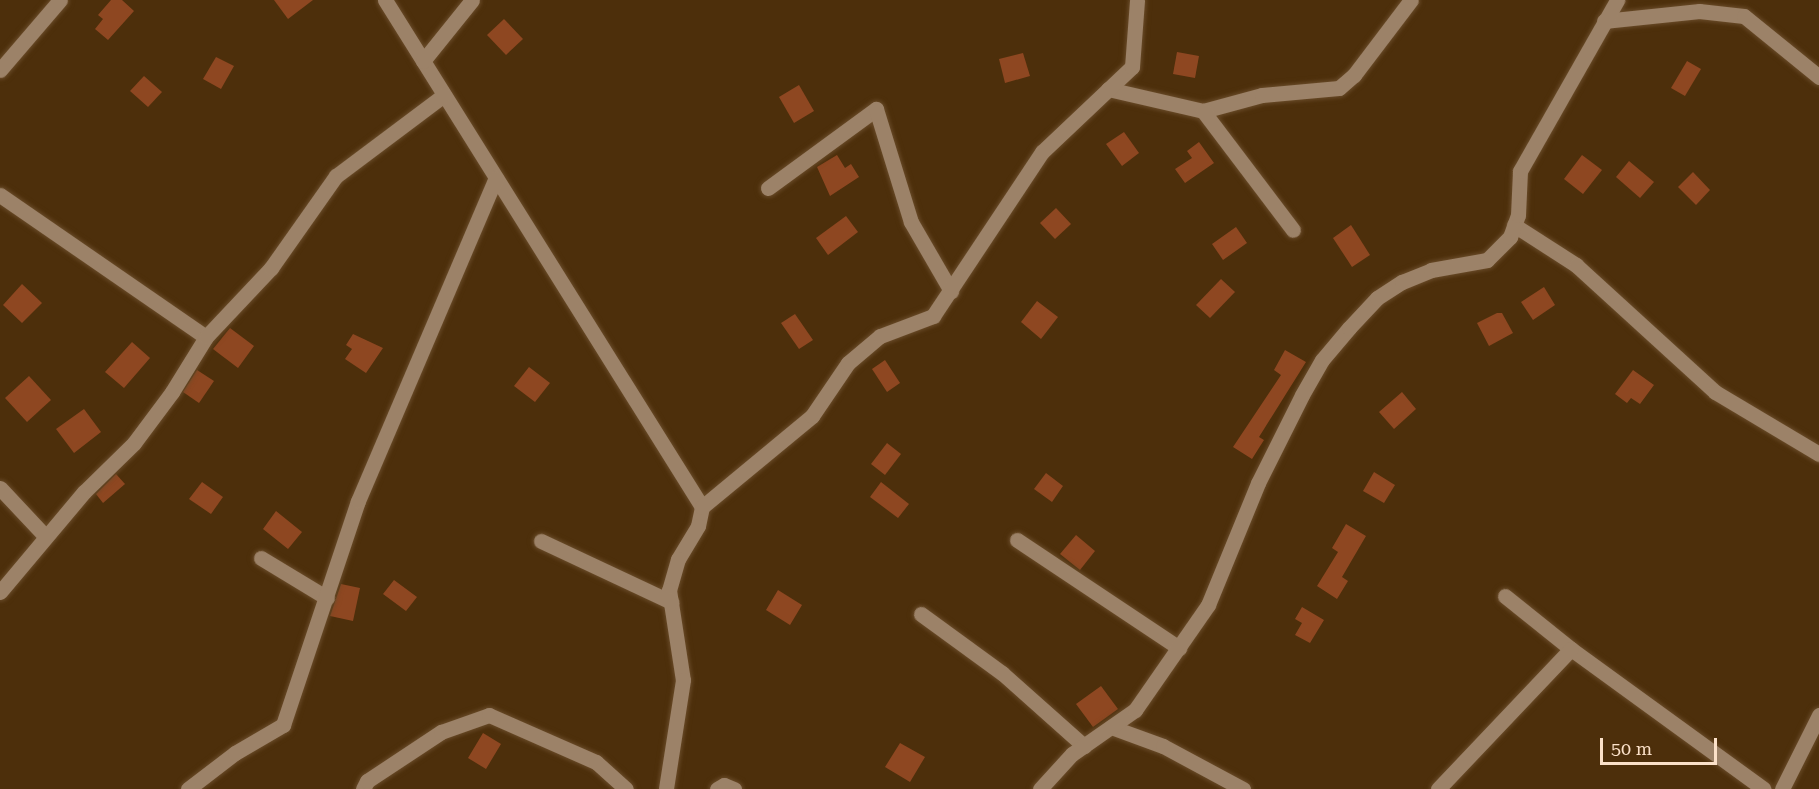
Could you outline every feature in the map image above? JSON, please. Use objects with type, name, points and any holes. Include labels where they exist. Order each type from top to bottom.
[{"type":"street","points":[[384,0],[702,507]]},
{"type":"street","points":[[423,61],[472,0]]},
{"type":"street","points":[[666,789],[682,680],[669,590],[678,559],[698,526],[702,507],[812,416],[848,363],[880,336],[933,316],[1042,152],[1132,68],[1137,0]]},
{"type":"street","points":[[1108,89],[1203,111],[1262,95],[1339,88],[1354,75],[1412,0]]},
{"type":"street","points":[[1040,789],[1084,746],[1135,710],[1208,605],[1258,483],[1322,360],[1377,298],[1402,282],[1431,270],[1487,260],[1510,237],[1514,225],[1520,171],[1617,0]]},
{"type":"street","points":[[0,70],[53,2]]},
{"type":"street","points":[[1605,21],[1700,11],[1744,16],[1819,77]]},
{"type":"street","points":[[0,592],[45,536],[134,442],[172,392],[206,337],[271,268],[336,176],[444,95]]},
{"type":"street","points":[[768,188],[876,109],[911,222],[951,291]]},
{"type":"street","points":[[1203,111],[1293,230]]},
{"type":"street","points":[[188,789],[234,753],[283,725],[358,501],[496,178]]},
{"type":"street","points":[[0,195],[206,337]]},
{"type":"street","points":[[1514,225],[1576,265],[1715,392],[1819,454]]},
{"type":"street","points":[[0,488],[45,536]]},
{"type":"street","points":[[1017,540],[1179,648]]},
{"type":"street","points":[[541,541],[671,602]]},
{"type":"street","points":[[261,558],[327,598]]},
{"type":"street","points":[[1505,596],[1571,649],[1764,789]]},
{"type":"street","points":[[921,614],[1002,673],[1084,746]]},
{"type":"street","points":[[1438,789],[1571,649]]},
{"type":"street","points":[[363,789],[367,781],[441,732],[489,715],[596,762],[626,789]]},
{"type":"street","points":[[1782,789],[1819,716]]},
{"type":"street","points":[[1111,727],[1163,746],[1243,789]]},
{"type":"street","points":[[717,789],[724,785],[734,789]]},
{"type":"building","points":[[111,0],[122,0],[134,11],[108,40],[95,29],[103,19],[98,15]]},
{"type":"building","points":[[274,0],[313,0],[288,19]]},
{"type":"building","points":[[504,19],[523,39],[506,55],[487,35]]},
{"type":"building","points":[[1177,52],[1199,56],[1195,78],[1173,74]]},
{"type":"building","points":[[1023,53],[1030,76],[1005,83],[999,59]]},
{"type":"building","points":[[216,57],[234,66],[221,89],[203,79]]},
{"type":"building","points":[[1687,61],[1701,69],[1685,96],[1671,88]]},
{"type":"building","points":[[144,76],[162,92],[148,107],[130,91]]},
{"type":"building","points":[[799,85],[814,111],[794,123],[779,97]]},
{"type":"building","points":[[1124,132],[1139,153],[1122,166],[1106,144]]},
{"type":"building","points":[[1199,142],[1214,163],[1185,183],[1175,169],[1192,158],[1187,151]]},
{"type":"building","points":[[837,155],[845,168],[851,164],[859,177],[830,196],[817,167]]},
{"type":"building","points":[[1582,155],[1602,170],[1583,194],[1564,179]]},
{"type":"building","points":[[1629,161],[1654,182],[1640,198],[1616,177]]},
{"type":"building","points":[[1693,172],[1710,190],[1696,205],[1678,187]]},
{"type":"building","points":[[1056,208],[1071,224],[1055,239],[1040,223]]},
{"type":"building","points":[[846,216],[858,232],[828,255],[816,238]]},
{"type":"building","points":[[1351,225],[1370,255],[1352,267],[1333,238]]},
{"type":"building","points":[[1236,227],[1247,243],[1223,260],[1212,244]]},
{"type":"building","points":[[1221,279],[1235,292],[1210,318],[1196,305]]},
{"type":"building","points":[[22,284],[42,303],[22,323],[3,305]]},
{"type":"building","points":[[1544,287],[1555,305],[1533,320],[1521,302]]},
{"type":"building","points":[[1037,301],[1058,317],[1041,339],[1021,322]]},
{"type":"building","points":[[1497,313],[1502,313],[1513,333],[1489,346],[1477,323]]},
{"type":"building","points":[[795,314],[813,340],[799,349],[781,323]]},
{"type":"building","points":[[230,328],[254,346],[238,368],[213,349]]},
{"type":"building","points":[[353,334],[383,348],[366,373],[345,359],[352,349],[346,345]]},
{"type":"building","points":[[132,342],[150,358],[124,388],[105,372]]},
{"type":"building","points":[[1285,350],[1306,362],[1259,437],[1264,440],[1252,459],[1233,447],[1281,375],[1274,370]]},
{"type":"building","points":[[885,360],[900,383],[887,392],[872,369]]},
{"type":"building","points":[[529,367],[550,383],[535,402],[514,386]]},
{"type":"building","points":[[197,370],[214,381],[199,403],[183,392]]},
{"type":"building","points":[[1633,370],[1654,385],[1640,404],[1631,398],[1627,403],[1615,394]]},
{"type":"building","points":[[29,376],[51,400],[27,422],[5,398]]},
{"type":"building","points":[[1402,392],[1416,409],[1394,429],[1379,412]]},
{"type":"building","points":[[84,409],[101,432],[74,453],[56,429]]},
{"type":"building","points":[[887,443],[901,454],[885,475],[871,464]]},
{"type":"building","points":[[1374,472],[1395,485],[1384,503],[1363,491]]},
{"type":"building","points":[[1046,473],[1063,486],[1052,502],[1034,489]]},
{"type":"building","points":[[116,474],[125,484],[103,503],[96,494]]},
{"type":"building","points":[[202,482],[223,497],[211,514],[189,499]]},
{"type":"building","points":[[881,482],[909,504],[898,518],[870,497]]},
{"type":"building","points":[[276,511],[302,532],[288,549],[263,529]]},
{"type":"building","points":[[1346,524],[1366,536],[1342,577],[1348,581],[1337,599],[1317,586],[1338,552],[1332,548]]},
{"type":"building","points":[[1076,535],[1095,551],[1080,570],[1060,554]]},
{"type":"building","points":[[394,580],[417,597],[406,611],[383,594]]},
{"type":"building","points":[[341,584],[360,588],[353,621],[330,616]]},
{"type":"building","points":[[778,590],[802,605],[790,625],[766,610]]},
{"type":"building","points":[[1302,607],[1324,620],[1310,643],[1295,635],[1302,623],[1295,619]]},
{"type":"building","points":[[1101,686],[1118,709],[1093,727],[1076,704]]},
{"type":"building","points":[[483,733],[501,744],[486,769],[468,758]]},
{"type":"building","points":[[900,743],[925,757],[910,782],[885,767]]}]
